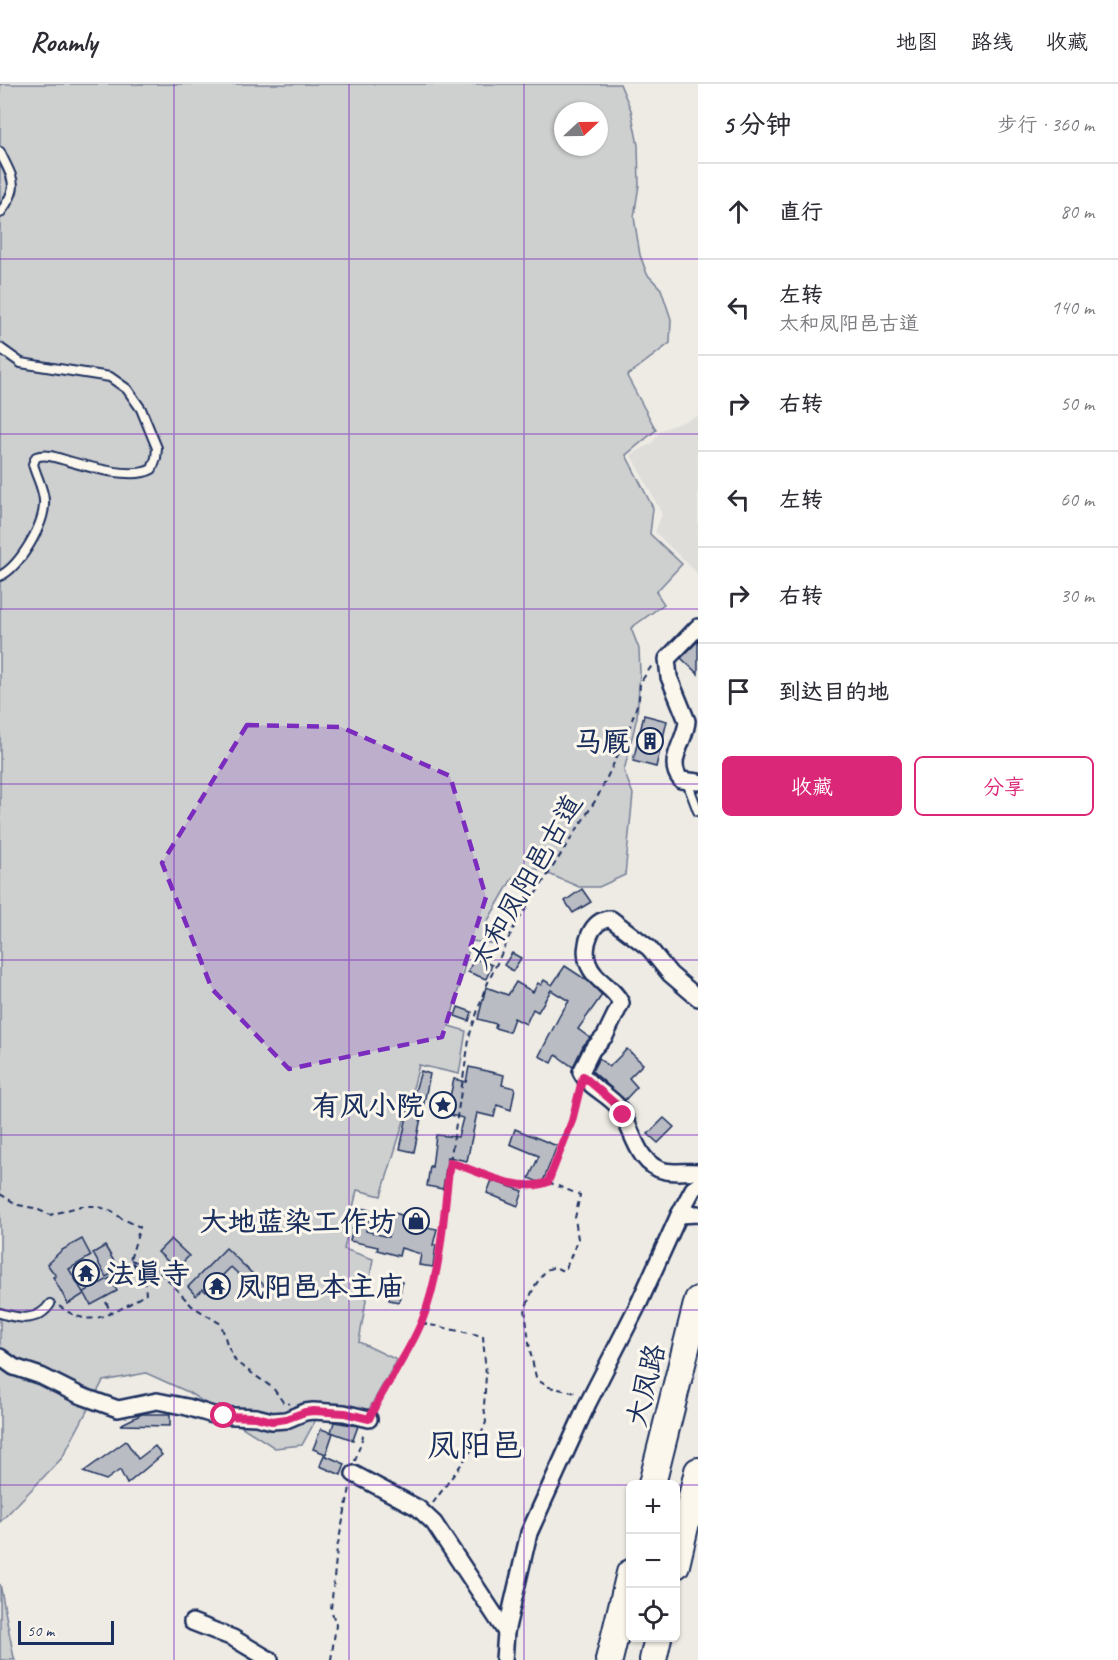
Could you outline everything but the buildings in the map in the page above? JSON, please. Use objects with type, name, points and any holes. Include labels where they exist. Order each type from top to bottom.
[{"type":"highway","name":"大凤路","points":[[653,1480],[698,1300]]},
{"type":"highway","points":[[680,1545],[698,1471]]},
{"type":"highway","points":[[609,1660],[626,1588]]},
{"type":"highway","points":[[653,1660],[657,1642]]},
{"type":"street","points":[[692,782],[681,780],[676,773],[675,762],[687,729],[687,721],[669,677],[667,659],[698,627]]},
{"type":"street","points":[[698,998],[670,974],[648,948],[611,919],[604,919],[590,934],[586,950],[588,964],[597,978],[618,996],[621,1003],[605,1036],[592,1050],[581,1072],[618,1106],[642,1155],[650,1163],[664,1171],[698,1172]]},
{"type":"street","points":[[504,1660],[506,1632],[529,1533],[592,1395],[639,1303],[679,1215],[693,1189],[698,1185]]},
{"type":"street","points":[[679,1215],[698,1214]]},
{"type":"street","points":[[0,1357],[14,1367],[118,1409],[157,1401],[213,1415],[256,1417],[272,1421],[305,1412],[345,1413],[369,1419]]},
{"type":"street","points":[[354,1474],[418,1508],[434,1523],[506,1632]]},
{"type":"street","points":[[192,1622],[233,1638],[270,1660]]},
{"type":"lane","points":[[0,152],[12,176],[14,186],[9,200],[0,213]]},
{"type":"lane","points":[[0,348],[21,363],[98,374],[115,380],[134,396],[157,448],[152,469],[139,473],[88,467],[45,455],[36,457],[33,464],[43,494],[42,516],[37,532],[15,565],[0,576]]},
{"type":"lane","points":[[692,782],[698,811]]},
{"type":"lane","points":[[0,1313],[27,1318],[45,1312],[50,1304]]},
{"type":"path","name":"太和凤阳邑古道","points":[[331,1660],[336,1625],[331,1608],[337,1548],[356,1456],[369,1419],[421,1323],[429,1300],[438,1260],[450,1162],[470,1034],[484,991],[513,929],[597,798],[626,738],[639,699],[639,683],[653,664],[667,659]]},
{"type":"path","points":[[450,1162],[520,1186],[537,1187],[548,1182],[572,1121],[583,1076]]},
{"type":"path","points":[[548,1182],[580,1195],[575,1218],[578,1239],[566,1268],[563,1271],[555,1267],[546,1270],[534,1287],[525,1309],[530,1351],[539,1381],[549,1388],[592,1395]]},
{"type":"path","points":[[0,1194],[18,1205],[34,1208],[50,1215],[81,1206],[96,1206],[112,1211],[140,1227],[130,1260]]},
{"type":"path","points":[[50,1304],[57,1305],[82,1318],[92,1318],[111,1313],[146,1294],[144,1276],[130,1260]]},
{"type":"path","points":[[130,1260],[154,1269],[165,1277],[192,1306],[221,1324],[236,1362],[273,1388],[283,1402],[305,1412]]},
{"type":"path","points":[[87,1269],[95,1283]]},
{"type":"path","points":[[106,1302],[111,1313]]},
{"type":"path","points":[[421,1323],[483,1336],[486,1375],[484,1406],[486,1422],[479,1440],[424,1514]]},
{"type":"highlighted area","points":[[247,725],[341,727],[450,776],[486,897],[442,1037],[289,1069],[212,989],[162,863]]},
{"type":"shaded area","points":[[0,84],[620,84],[631,110],[638,145],[639,185],[634,217],[640,255],[647,274],[661,289],[671,319],[670,343],[627,376],[656,430],[626,455],[653,508],[650,534],[682,564],[656,592],[664,604],[631,628],[639,649],[640,672],[637,717],[624,771],[633,794],[625,875],[599,887],[579,887],[535,868],[513,877],[487,922],[499,939],[496,944],[471,941],[449,1026],[466,1031],[459,1074],[419,1065],[381,1196],[357,1190],[344,1249],[373,1259],[359,1342],[397,1360],[368,1411],[325,1403],[302,1445],[275,1448],[188,1392],[146,1373],[103,1381],[62,1458],[0,1522]]},
{"type":"shaded area","points":[[698,416],[698,574],[655,532],[662,514],[631,455],[652,443],[661,430]]},
{"type":"shaded area","points":[[0,1584],[14,1658],[15,1660],[0,1660]]},
{"type":"place","name":"马厩","points":[[650,741]]},
{"type":"place","name":"有风小院","points":[[443,1105]]},
{"type":"place","name":"大地蓝染工作坊","points":[[416,1221]]},
{"type":"place","name":"法真寺","points":[[86,1273]]},
{"type":"place","name":"凤阳邑本主庙","points":[[217,1286]]},
{"type":"district","name":"凤阳邑","points":[[475,1445]]},
{"type":"route","points":[[224,1416],[256,1417],[272,1421],[313,1411],[345,1413],[369,1419],[421,1323],[429,1300],[438,1260],[450,1162],[520,1186],[537,1187],[548,1182],[572,1121],[583,1076],[618,1106],[623,1115]]}]
